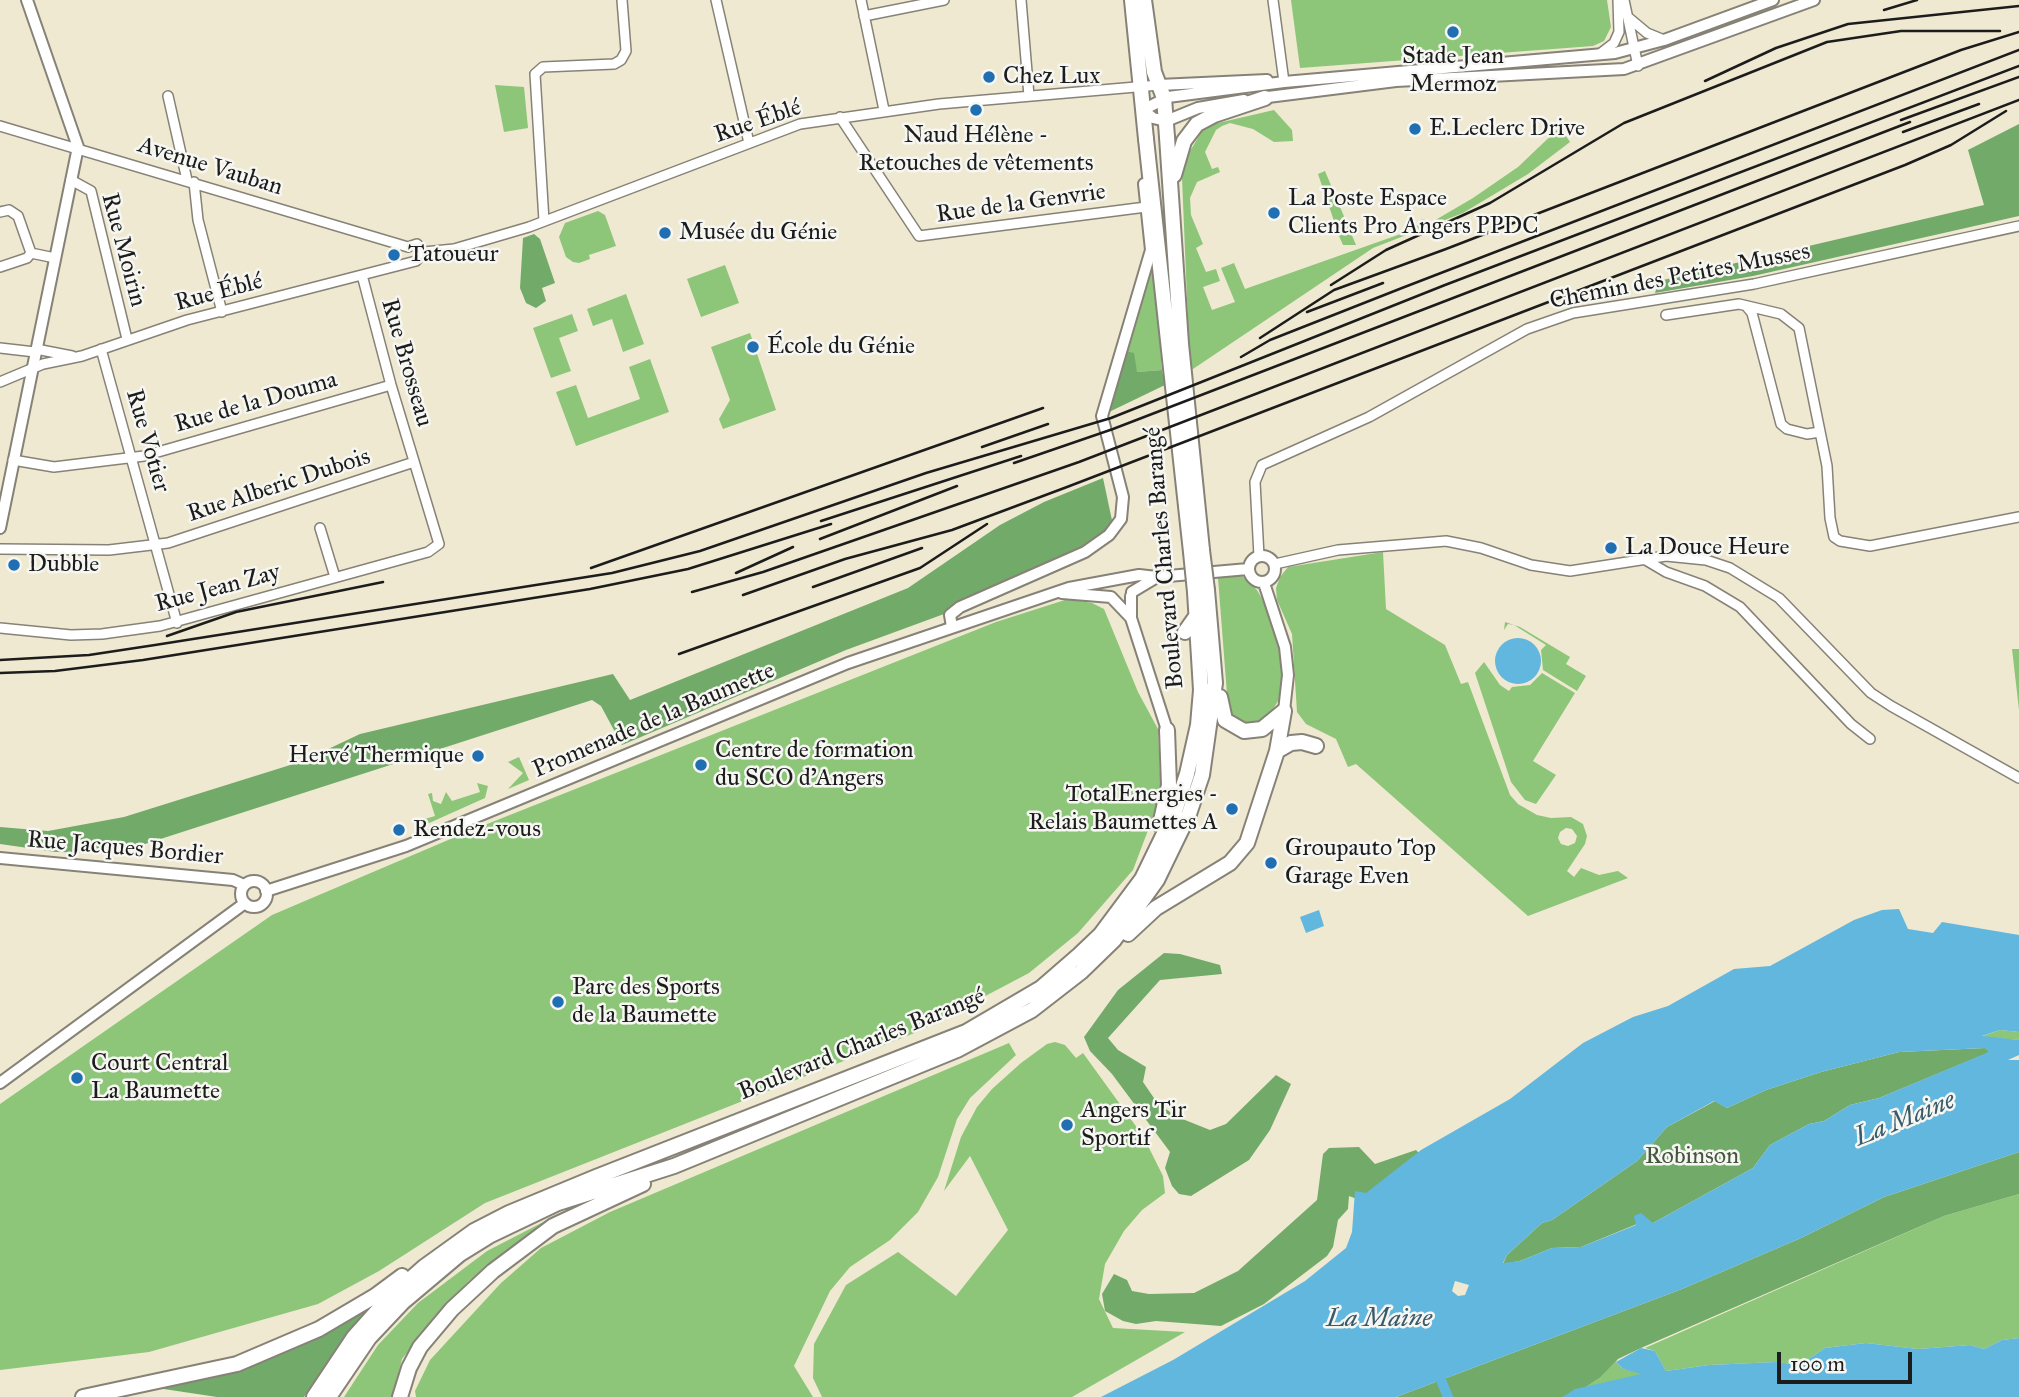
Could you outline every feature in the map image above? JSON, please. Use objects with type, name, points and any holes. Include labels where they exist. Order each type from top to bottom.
[{"type":"main road","points":[[1132,0],[1145,65]]},
{"type":"main road","points":[[1144,0],[1145,65]]},
{"type":"main road","name":"Boulevard Charles Barangé","points":[[329,1397],[369,1338],[419,1287],[460,1254],[489,1236],[558,1203],[674,1166],[988,1035],[1050,998],[1114,940],[1157,880],[1189,814],[1206,754],[1215,683],[1201,591],[1146,139],[1141,87],[1145,65]]},
{"type":"main road","name":"Boulevard Charles Barangé","points":[[1145,65],[1161,91],[1169,121],[1167,137],[1170,190],[1196,551]]},
{"type":"main road","points":[[1170,190],[1184,141],[1198,124],[1214,115],[1265,98]]},
{"type":"main road","name":"Boulevard Charles Barangé","points":[[447,1248],[509,1213],[920,1051],[998,1015],[1041,988],[1101,934],[1142,879],[1156,852],[1187,774],[1198,725],[1201,690],[1197,615],[1201,591]]},
{"type":"main road","points":[[1185,632],[1197,615]]},
{"type":"main road","points":[[1215,683],[1225,720],[1244,731],[1262,729],[1284,711]]},
{"type":"main road","points":[[1114,940],[1126,936],[1156,908],[1230,863],[1247,843],[1277,751],[1284,711]]},
{"type":"main road","points":[[1156,852],[1169,785],[1167,730]]},
{"type":"main road","points":[[1277,751],[1301,741],[1316,746]]},
{"type":"main road","points":[[400,1397],[409,1368],[421,1347],[452,1309],[493,1270],[553,1226],[674,1166]]},
{"type":"main road","points":[[83,1397],[185,1377],[261,1355],[319,1329],[375,1296],[431,1252],[447,1248]]},
{"type":"main road","points":[[314,1397],[362,1327],[415,1274],[447,1248]]},
{"type":"street","points":[[0,528],[78,147],[26,0]]},
{"type":"street","points":[[544,221],[535,74],[543,66],[614,64],[621,60],[626,51],[622,0]]},
{"type":"street","points":[[716,0],[748,144]]},
{"type":"street","points":[[861,0],[884,110]]},
{"type":"street","points":[[864,16],[944,0]]},
{"type":"street","points":[[1021,0],[1030,96]]},
{"type":"street","points":[[1273,0],[1284,82]]},
{"type":"street","points":[[1598,55],[1610,47],[1619,32],[1618,0]]},
{"type":"street","points":[[1624,0],[1638,66]]},
{"type":"street","points":[[1143,110],[1161,91],[1598,55],[1664,40],[1773,0]]},
{"type":"street","points":[[1119,88],[1134,97],[1153,118],[1169,121],[1209,105],[1396,81],[1566,74],[1638,66],[1814,0]]},
{"type":"street","points":[[1629,18],[1647,33],[1664,40]]},
{"type":"street","name":"Rue Éblé","points":[[424,252],[454,249],[544,221],[800,124],[884,110],[1030,96],[1141,87],[1161,91]]},
{"type":"street","points":[[168,96],[222,312]]},
{"type":"street","name":"Rue de la Genvrie","points":[[840,117],[919,236],[1146,207]]},
{"type":"street","name":"Avenue Vauban","points":[[0,126],[408,247]]},
{"type":"street","name":"Boulevard Charles Barangé","points":[[952,627],[950,615],[960,607],[1085,552],[1109,536],[1121,519],[1123,497],[1102,416],[1151,250],[1143,171],[1146,139]]},
{"type":"street","name":"Rue Moirin","points":[[71,180],[91,191],[127,339]]},
{"type":"street","points":[[0,212],[13,211],[18,216],[31,253]]},
{"type":"street","name":"Chemin des Petites Musses","points":[[1259,556],[1255,482],[1262,465],[1369,417],[1527,329],[1573,313],[1754,284],[2019,226]]},
{"type":"street","points":[[417,244],[424,252],[421,259],[412,261],[406,255],[408,247],[417,244]]},
{"type":"street","points":[[31,253],[55,258]]},
{"type":"street","points":[[0,267],[27,258],[31,253]]},
{"type":"street","name":"Rue Éblé","points":[[0,382],[127,339],[412,261]]},
{"type":"street","name":"Rue Brosseau","points":[[362,275],[391,385],[439,544]]},
{"type":"street","points":[[1666,315],[1722,305],[1747,307],[1781,314],[1799,328],[1827,466],[1830,518],[1834,537],[1840,541],[1870,546],[2019,517]]},
{"type":"street","points":[[1747,307],[1759,337],[1781,424],[1787,429],[1807,434],[1820,432]]},
{"type":"street","name":"Rue Éblé","points":[[0,348],[77,357]]},
{"type":"street","name":"Rue Votier","points":[[102,349],[177,623]]},
{"type":"street","name":"Rue de la Douma","points":[[13,460],[54,467],[132,457],[391,385]]},
{"type":"street","name":"Rue Alberic Dubois","points":[[0,549],[109,550],[156,544],[414,462]]},
{"type":"street","points":[[320,528],[335,577]]},
{"type":"street","points":[[1275,564],[1338,550],[1446,541],[1557,569],[1584,570],[1663,557],[1685,556],[1706,560],[1755,581],[1779,598],[1871,693],[2019,778]]},
{"type":"street","name":"Rue Jean Zay","points":[[0,628],[102,634],[177,623],[428,552],[439,544]]},
{"type":"street","points":[[1259,556],[1268,557],[1275,564],[1274,576],[1264,583],[1255,581],[1248,569],[1252,560],[1259,556]]},
{"type":"street","points":[[1663,557],[1666,572]]},
{"type":"street","points":[[1644,559],[1666,572],[1705,586],[1740,607],[1851,724],[1870,739]]},
{"type":"street","name":"Promenade de la Baumette","points":[[266,891],[406,846],[848,663],[1059,593],[1069,587],[1139,575],[1157,577],[1248,569]]},
{"type":"street","name":"Promenade de la Baumette","points":[[1059,593],[1126,600],[1157,577]]},
{"type":"street","points":[[1114,599],[1109,590],[1119,580],[1130,585],[1131,618],[1167,730]]},
{"type":"street","points":[[1264,583],[1280,624],[1285,647],[1288,675],[1284,711]]},
{"type":"street","name":"Boulevard Charles Barangé","points":[[1114,599],[1131,618]]},
{"type":"street","name":"Rue Jacques Bordier","points":[[0,858],[233,880],[244,885]]},
{"type":"street","points":[[0,1082],[245,903],[259,905],[265,901],[266,891],[257,881],[244,885],[241,894],[245,903]]},
{"type":"green space","name":"Stade Jean Mermoz","points":[[1291,0],[1607,0],[1611,27],[1604,41],[1593,46],[1300,68]]},
{"type":"green space","points":[[495,85],[524,87],[528,128],[504,132]]},
{"type":"green space","points":[[1274,110],[1292,130],[1293,141],[1274,142],[1253,129],[1230,123],[1222,126],[1216,130],[1205,152],[1212,169],[1218,167],[1220,172],[1197,182],[1190,198],[1191,215],[1203,244],[1196,248],[1206,272],[1216,269],[1220,281],[1203,287],[1212,310],[1235,302],[1221,268],[1234,263],[1245,289],[1412,230],[1422,219],[1432,222],[1518,167],[1560,127],[1570,142],[1528,174],[1463,213],[1373,248],[1190,371],[1182,178],[1184,161],[1205,126]]},
{"type":"green space","points":[[2019,124],[2019,216],[1753,276],[1655,293],[1659,281],[1984,205],[1968,150]]},
{"type":"green space","points":[[1325,171],[1356,245],[1343,245],[1339,236],[1343,232],[1338,220],[1334,221],[1318,174]]},
{"type":"green space","points":[[598,211],[605,215],[616,246],[589,255],[590,259],[573,262],[566,257],[559,237],[565,223]]},
{"type":"green space","points":[[534,234],[540,239],[555,283],[542,288],[546,301],[536,308],[526,303],[520,288],[523,238]]},
{"type":"green space","points":[[725,265],[739,303],[701,317],[687,279]]},
{"type":"green space","points":[[1150,269],[1154,269],[1162,370],[1137,372],[1125,351]]},
{"type":"green space","points":[[626,294],[644,344],[623,352],[612,319],[593,326],[587,309]]},
{"type":"green space","points":[[572,314],[578,331],[559,338],[571,371],[551,378],[533,328]]},
{"type":"green space","points":[[750,333],[776,410],[723,429],[719,419],[730,400],[711,347]]},
{"type":"green space","points":[[1125,351],[1134,353],[1137,372],[1162,370],[1165,385],[1109,412]]},
{"type":"green space","points":[[650,359],[669,412],[576,446],[556,392],[576,385],[588,418],[640,399],[629,367]]},
{"type":"green space","points":[[1103,478],[1113,525],[1074,552],[951,606],[944,614],[846,650],[622,745],[601,706],[592,700],[117,853],[56,852],[0,844],[0,827],[48,831],[124,817],[303,761],[360,734],[613,674],[630,700],[908,588],[1000,525],[1044,502]]},
{"type":"green space","points":[[1383,552],[1386,609],[1445,645],[1461,684],[1468,682],[1510,795],[1518,804],[1537,815],[1551,818],[1571,817],[1583,824],[1587,836],[1585,844],[1567,871],[1574,877],[1581,868],[1599,875],[1618,871],[1628,878],[1528,916],[1356,764],[1348,767],[1336,739],[1306,724],[1297,712],[1292,634],[1277,600],[1276,588],[1288,567]],"holes":[[[1566,828],[1572,829],[1577,836],[1575,843],[1568,846],[1561,844],[1558,838],[1560,832]]]},
{"type":"green space","points":[[1242,576],[1257,590],[1272,616],[1280,638],[1283,663],[1281,696],[1269,716],[1253,726],[1238,722],[1228,707],[1218,578]]},
{"type":"green space","name":"Parc des Sports de la Baumette","points":[[1068,599],[1092,603],[1104,609],[1138,692],[1158,729],[1161,796],[1133,870],[1078,933],[1029,973],[917,1032],[485,1203],[379,1271],[318,1304],[149,1352],[0,1370],[0,1104],[272,915],[467,832],[996,622]]},
{"type":"green space","points":[[1514,625],[1570,657],[1566,664],[1586,676],[1577,691],[1543,670],[1541,650],[1546,645]]},
{"type":"green space","points":[[2012,649],[2019,649],[2019,710]]},
{"type":"green space","points":[[1484,662],[1500,685],[1509,691],[1512,687],[1530,685],[1542,673],[1575,693],[1533,761],[1556,775],[1536,804],[1525,800],[1511,782],[1475,673]]},
{"type":"green space","points":[[519,757],[529,780],[508,789],[523,773],[508,762]]},
{"type":"green space","points":[[477,783],[488,786],[485,798],[427,824],[425,819],[435,816],[428,794],[432,793],[433,801],[441,804],[446,792],[452,801],[480,792]]},
{"type":"green space","points":[[1164,953],[1180,954],[1220,965],[1222,974],[1160,980],[1108,1038],[1118,1050],[1146,1067],[1143,1082],[1156,1101],[1175,1116],[1210,1130],[1226,1124],[1276,1075],[1291,1084],[1270,1130],[1249,1160],[1191,1196],[1179,1194],[1172,1186],[1165,1168],[1170,1152],[1112,1074],[1090,1051],[1084,1037],[1118,990]]},
{"type":"green space","points":[[2000,1030],[2019,1032],[2019,1040],[1980,1037]]},
{"type":"green space","points":[[1055,1042],[1065,1045],[1076,1058],[1083,1053],[1143,1136],[1163,1176],[1165,1193],[1142,1210],[1124,1231],[1105,1264],[1099,1299],[1113,1328],[1185,1332],[1072,1397],[822,1397],[813,1378],[814,1344],[846,1285],[898,1252],[956,1296],[1008,1230],[970,1156],[944,1191],[961,1137],[977,1107],[992,1089],[1021,1063],[1047,1044]]},
{"type":"green space","points":[[1009,1043],[1016,1055],[970,1098],[957,1119],[938,1177],[918,1212],[890,1240],[850,1267],[830,1291],[794,1366],[813,1397],[416,1397],[415,1391],[430,1360],[501,1283],[541,1248],[610,1212]]},
{"type":"green space","name":"Robinson","points":[[1985,1048],[1990,1052],[1879,1098],[1850,1105],[1824,1121],[1809,1124],[1770,1145],[1753,1168],[1653,1223],[1637,1224],[1581,1247],[1552,1248],[1520,1261],[1503,1264],[1507,1255],[1542,1223],[1552,1220],[1637,1161],[1667,1127],[1715,1101],[1727,1108],[1766,1090],[1821,1072],[1899,1052]]},
{"type":"green space","points":[[1359,1147],[1375,1164],[1416,1150],[1430,1164],[1362,1201],[1349,1196],[1348,1209],[1338,1220],[1333,1247],[1327,1256],[1264,1304],[1221,1326],[1156,1321],[1136,1324],[1123,1321],[1105,1311],[1102,1294],[1114,1274],[1127,1280],[1132,1291],[1149,1294],[1194,1293],[1238,1271],[1317,1200],[1323,1154],[1329,1148]]},
{"type":"green space","points":[[2019,1152],[2019,1194],[1944,1216],[1641,1348],[1618,1359],[1601,1377],[1586,1387],[1563,1397],[1396,1397],[1682,1289],[1801,1238],[1884,1197]]},
{"type":"green space","points":[[2019,1194],[2019,1338],[2002,1340],[1984,1349],[1970,1345],[1918,1349],[1866,1343],[1825,1348],[1800,1365],[1776,1362],[1709,1365],[1666,1371],[1655,1351],[1645,1348],[1944,1216]]},
{"type":"green space","points":[[555,1216],[469,1281],[431,1322],[402,1359],[392,1397],[344,1397],[378,1345],[418,1303],[487,1251]]},
{"type":"green space","points":[[381,1295],[304,1397],[217,1397],[157,1388],[276,1356]]},
{"type":"green space","points":[[1618,1359],[1616,1362],[1623,1369],[1645,1374],[1586,1387],[1601,1377]]},
{"type":"water","points":[[1518,638],[1535,644],[1541,661],[1535,678],[1518,684],[1501,678],[1495,661],[1501,644]]},
{"type":"water","name":"La Maine","points":[[1899,909],[1908,929],[1933,933],[1942,922],[2019,935],[2019,1032],[2000,1030],[1982,1036],[2019,1040],[2019,1055],[2008,1060],[2019,1060],[2019,1152],[1884,1197],[1801,1238],[1682,1289],[1396,1397],[1101,1397],[1173,1360],[1305,1281],[1346,1248],[1352,1232],[1355,1191],[1366,1193],[1421,1150],[1510,1099],[1583,1043],[1633,1017],[1668,1006],[1734,969],[1770,966],[1854,920],[1882,910]],"holes":[[[1985,1048],[1989,1052],[1879,1098],[1850,1105],[1824,1121],[1809,1124],[1770,1145],[1753,1168],[1653,1223],[1641,1213],[1634,1216],[1636,1225],[1581,1247],[1552,1248],[1520,1261],[1503,1263],[1507,1255],[1542,1223],[1552,1220],[1637,1161],[1667,1127],[1714,1101],[1727,1108],[1766,1090],[1821,1072],[1899,1052]],[[1455,1281],[1469,1285],[1465,1295],[1458,1296],[1452,1291]]]},
{"type":"water","points":[[1319,910],[1324,926],[1306,933],[1300,917]]},
{"type":"water","points":[[2019,1338],[2019,1397],[1563,1397],[1575,1389],[1641,1374],[1623,1369],[1616,1362],[1641,1348],[1655,1351],[1666,1371],[1709,1365],[1776,1362],[1800,1365],[1825,1348],[1866,1343],[1918,1349],[1970,1345],[1984,1349],[2002,1340]]},
{"type":"waterway","points":[[1436,1368],[1448,1397]]},
{"type":"railway","points":[[1884,10],[1917,0]]},
{"type":"railway","points":[[1705,81],[1776,48],[1848,24],[2019,6]]},
{"type":"railway","points":[[1331,285],[1386,250],[1490,203],[1624,123],[1827,42],[1901,31],[2000,31]]},
{"type":"railway","points":[[1260,338],[1334,290],[1961,50],[2019,32]]},
{"type":"railway","points":[[1241,357],[1270,340],[2019,50]]},
{"type":"railway","points":[[0,660],[89,655],[155,645],[612,573],[700,551],[926,473],[1111,418],[1445,285],[2019,66]]},
{"type":"railway","points":[[1901,120],[2019,77]]},
{"type":"railway","points":[[692,592],[763,572],[1079,462],[2019,100]]},
{"type":"railway","points":[[1903,132],[1979,104]]},
{"type":"railway","points":[[743,595],[845,559],[952,530],[1067,487],[1905,165],[1951,145],[2006,111]]},
{"type":"railway","points":[[1014,463],[1113,429],[1910,122]]},
{"type":"railway","points":[[1307,312],[1383,283]]},
{"type":"railway","points":[[591,568],[1043,408]]},
{"type":"railway","points":[[982,447],[1048,424]]},
{"type":"railway","points":[[821,521],[1021,456]]},
{"type":"railway","points":[[820,539],[957,486]]},
{"type":"railway","points":[[0,673],[55,671],[143,660],[590,589],[688,569],[831,524]]},
{"type":"railway","points":[[679,654],[920,568],[987,524]]},
{"type":"railway","points":[[736,573],[793,547]]},
{"type":"railway","points":[[813,587],[922,548]]},
{"type":"railway","points":[[167,636],[236,612],[383,582]]},
{"type":"place","name":"Stade Jean Mermoz","points":[[1453,32]]},
{"type":"place","name":"Chez Lux","points":[[989,77]]},
{"type":"place","name":"Naud Hélène - Retouches de vêtements","points":[[976,110]]},
{"type":"place","name":"E.Leclerc Drive","points":[[1415,129]]},
{"type":"place","name":"La Poste Espace Clients Pro Angers PPDC","points":[[1274,213]]},
{"type":"place","name":"Musée du Génie","points":[[665,233]]},
{"type":"place","name":"Tatoueur","points":[[394,255]]},
{"type":"place","name":"École du Génie","points":[[753,347]]},
{"type":"place","name":"La Douce Heure","points":[[1611,548]]},
{"type":"place","name":"Dubble","points":[[14,565]]},
{"type":"place","name":"Hervé Thermique","points":[[478,756]]},
{"type":"place","name":"Centre de formation du SCO d’Angers","points":[[701,765]]},
{"type":"place","name":"TotalEnergies - Relais Baumettes A","points":[[1232,809]]},
{"type":"place","name":"Rendez-vous","points":[[399,830]]},
{"type":"place","name":"Groupauto Top Garage Even","points":[[1271,863]]},
{"type":"place","name":"Parc des Sports de la Baumette","points":[[558,1002]]},
{"type":"place","name":"Court Central La Baumette","points":[[77,1078]]},
{"type":"place","name":"Angers Tir Sportif","points":[[1067,1125]]}]
